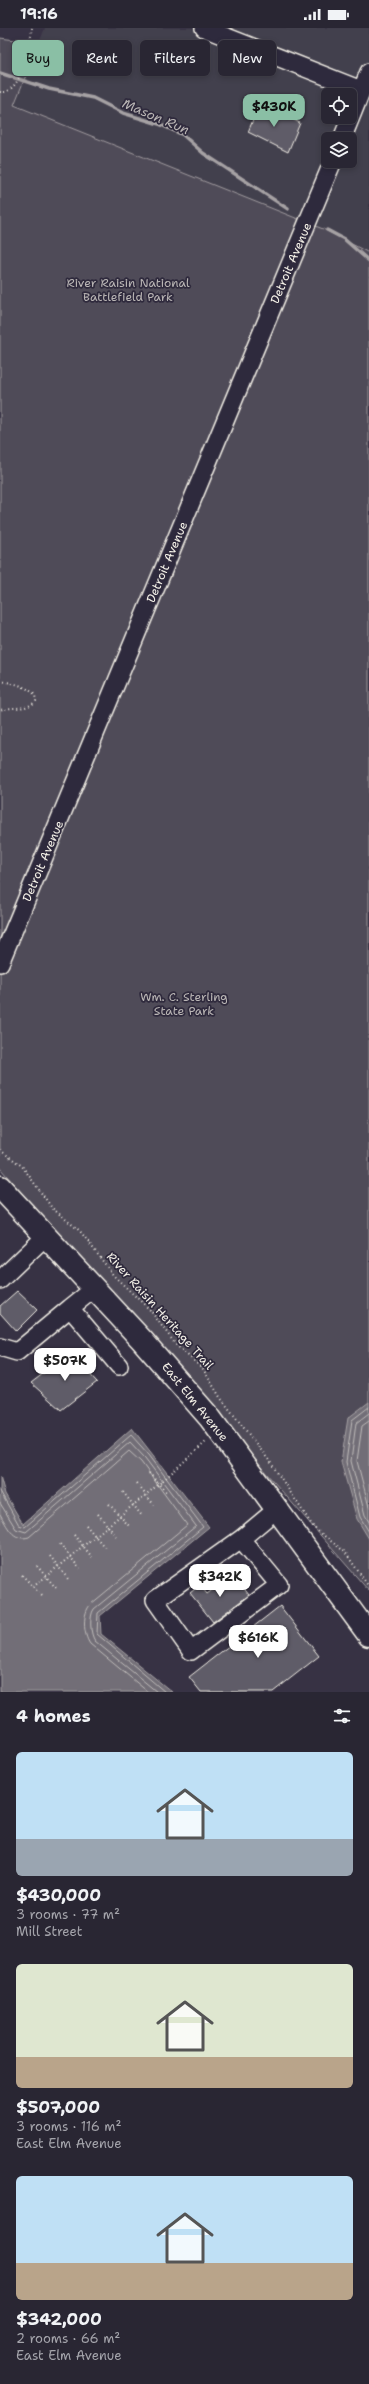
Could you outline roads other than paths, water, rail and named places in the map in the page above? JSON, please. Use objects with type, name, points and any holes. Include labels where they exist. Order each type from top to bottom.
[{"type":"main road","name":"East Elm Avenue","points":[[0,1187],[95,1288],[185,1389],[220,1431],[369,1635]]},
{"type":"street","points":[[204,28],[361,90]]},
{"type":"street","points":[[345,132],[369,72]]},
{"type":"street","name":"Detroit Avenue","points":[[0,963],[330,168]]},
{"type":"street","points":[[0,1280],[46,1236]]},
{"type":"street","points":[[0,1347],[17,1352],[95,1288]]},
{"type":"street","points":[[70,1308],[119,1366]]},
{"type":"street","points":[[241,1539],[279,1585],[191,1651],[155,1600],[241,1539],[277,1509]]},
{"type":"water","points":[[369,1402],[369,1539],[357,1519],[341,1462],[348,1418]]},
{"type":"water","points":[[132,1428],[209,1527],[100,1616],[101,1634],[172,1692],[0,1692],[0,1476],[5,1494],[23,1524]]},
{"type":"waterway","name":"Mason Run","points":[[0,73],[49,89],[93,98],[123,113],[159,124],[183,135],[203,153],[288,209]]},
{"type":"waterway","name":"Mason Run","points":[[327,230],[344,239],[369,261]]},
{"type":"park label","name":"River Raisin National Battlefield Park","points":[[128,290]]},
{"type":"park label","name":"Wm. C. Sterling State Park","points":[[184,1004]]}]
